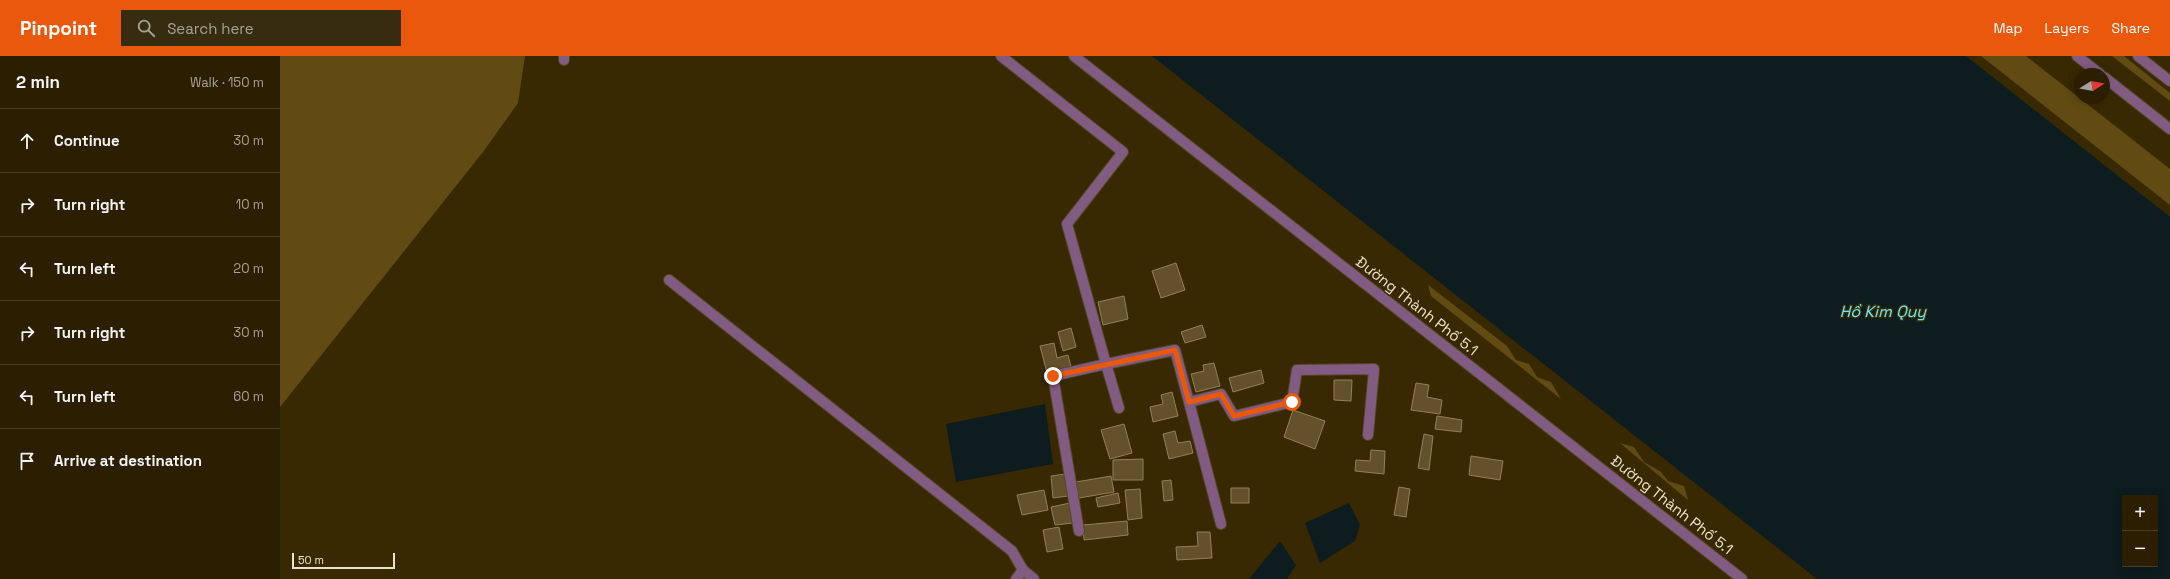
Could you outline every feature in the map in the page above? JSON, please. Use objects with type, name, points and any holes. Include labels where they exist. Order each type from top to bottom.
[{"type":"street","points":[[1001,56],[1123,152],[1067,224],[1119,408]]},
{"type":"street","name":"Đường Thành Phố 5.1","points":[[1074,56],[1742,579]]},
{"type":"street","points":[[2077,56],[2092,68]]},
{"type":"street","points":[[2138,56],[2170,82]]},
{"type":"street","points":[[2110,82],[2170,129]]},
{"type":"street","points":[[668,280],[1012,551],[1023,570],[1034,579]]},
{"type":"street","points":[[1079,531],[1053,376],[1175,350],[1220,524]]},
{"type":"street","points":[[1189,402],[1221,394],[1234,416],[1292,402],[1297,370],[1374,369],[1368,435]]},
{"type":"street","points":[[1016,579],[1023,570]]},
{"type":"shaded area","points":[[280,56],[525,56],[518,103],[483,152],[280,407]]},
{"type":"shaded area","points":[[1981,56],[2026,56],[2074,94],[2074,104],[2087,104],[2170,169],[2170,205]]},
{"type":"shaded area","points":[[2112,56],[2124,56],[2170,93],[2170,101]]},
{"type":"shaded area","points":[[1428,285],[1507,346],[1516,360],[1529,364],[1537,377],[1551,382],[1561,399],[1431,296]]},
{"type":"shaded area","points":[[1620,443],[1634,447],[1644,462],[1661,472],[1668,481],[1684,486],[1688,500]]},
{"type":"water","name":"Hồ Kim Quy","points":[[1152,56],[1966,56],[2170,217],[2170,579],[1817,579]]},
{"type":"water","points":[[1045,404],[1053,464],[956,482],[946,424]]},
{"type":"water","points":[[1349,503],[1360,525],[1355,541],[1320,563],[1305,523]]},
{"type":"water","points":[[1280,541],[1296,565],[1287,579],[1249,579]]},
{"type":"building","points":[[1176,263],[1185,290],[1161,298],[1152,271]]},
{"type":"building","points":[[1124,296],[1128,319],[1103,325],[1098,302]]},
{"type":"building","points":[[1202,325],[1206,337],[1185,343],[1181,332]]},
{"type":"building","points":[[1071,328],[1076,347],[1063,351],[1058,332]]},
{"type":"building","points":[[1054,343],[1057,358],[1068,355],[1071,367],[1047,373],[1040,346]]},
{"type":"building","points":[[1214,363],[1220,386],[1196,392],[1191,374],[1204,371],[1203,365]]},
{"type":"building","points":[[1261,370],[1264,383],[1233,392],[1229,378]]},
{"type":"building","points":[[1334,380],[1352,380],[1351,401],[1334,400]]},
{"type":"building","points":[[1416,383],[1429,385],[1427,397],[1442,400],[1440,414],[1411,410]]},
{"type":"building","points":[[1172,392],[1178,416],[1153,422],[1150,407],[1163,404],[1161,395]]},
{"type":"building","points":[[1293,410],[1325,421],[1315,449],[1284,437]]},
{"type":"building","points":[[1437,416],[1462,420],[1461,432],[1435,429]]},
{"type":"building","points":[[1124,424],[1132,453],[1110,459],[1101,430]]},
{"type":"building","points":[[1175,431],[1178,443],[1190,441],[1193,453],[1169,459],[1163,434]]},
{"type":"building","points":[[1424,434],[1433,436],[1429,470],[1418,468]]},
{"type":"building","points":[[1371,450],[1385,451],[1384,474],[1355,471],[1356,460],[1370,461]]},
{"type":"building","points":[[1471,456],[1503,461],[1500,480],[1469,475]]},
{"type":"building","points":[[1143,459],[1143,480],[1113,480],[1113,460]]},
{"type":"building","points":[[1065,474],[1068,496],[1053,498],[1051,476]]},
{"type":"building","points":[[1111,476],[1114,492],[1079,498],[1076,482]]},
{"type":"building","points":[[1171,480],[1173,500],[1164,501],[1162,481]]},
{"type":"building","points":[[1399,487],[1410,489],[1406,517],[1394,515]]},
{"type":"building","points":[[1231,488],[1249,488],[1249,503],[1231,503]]},
{"type":"building","points":[[1140,489],[1142,518],[1128,520],[1125,490]]},
{"type":"building","points":[[1044,490],[1048,510],[1022,515],[1017,495]]},
{"type":"building","points":[[1118,493],[1120,503],[1098,507],[1096,498]]},
{"type":"building","points":[[1070,503],[1073,523],[1055,525],[1051,507]]},
{"type":"building","points":[[1127,521],[1128,535],[1084,540],[1083,525]]},
{"type":"building","points":[[1059,527],[1063,549],[1047,552],[1043,530]]},
{"type":"building","points":[[1197,532],[1210,532],[1212,558],[1177,560],[1176,547],[1198,546]]},
{"type":"route","points":[[1053,376],[1175,350],[1189,402],[1221,394],[1234,416],[1292,402]]}]
